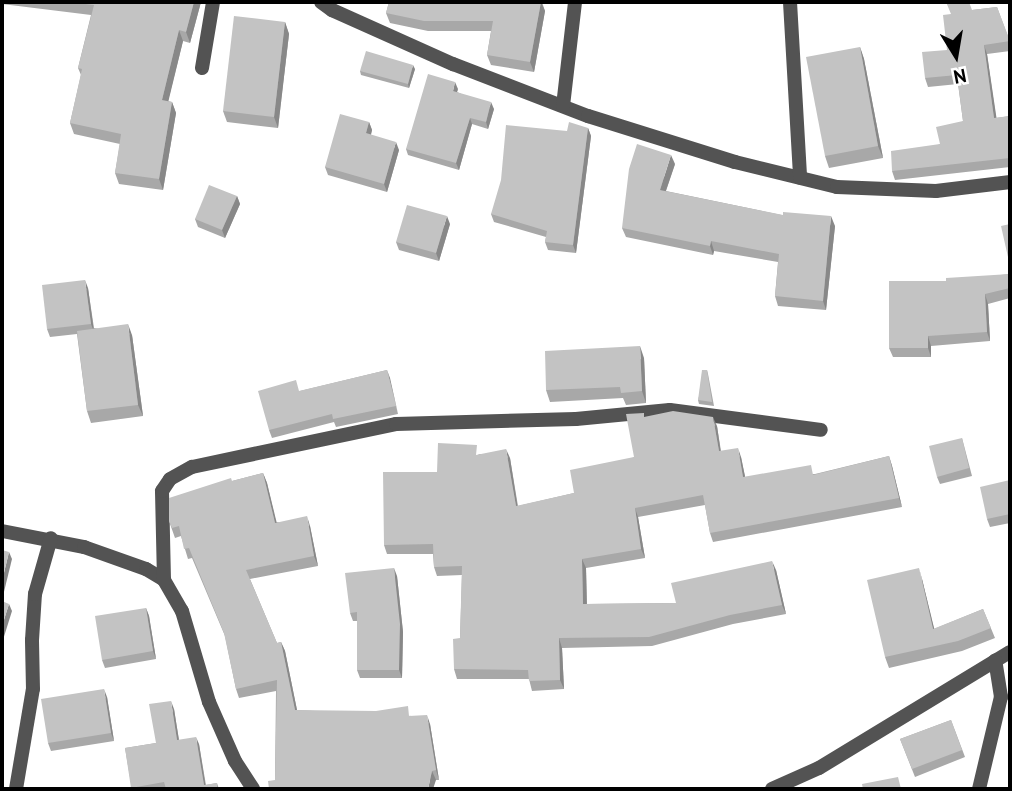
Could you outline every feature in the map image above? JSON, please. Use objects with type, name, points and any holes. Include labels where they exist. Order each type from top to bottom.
[{"type":"street","points":[[202,68],[213,2]]},
{"type":"street","points":[[321,2],[332,10],[453,64],[563,106],[735,162],[837,187],[936,191],[1010,182]]},
{"type":"street","points":[[563,106],[575,2]]},
{"type":"street","points":[[790,2],[800,178]]},
{"type":"street","points":[[164,580],[162,491],[170,479],[192,467],[396,424],[576,419],[670,410],[821,430]]},
{"type":"street","points":[[2,531],[51,538],[146,569],[164,580],[182,611],[209,702],[235,761],[253,789]]},
{"type":"street","points":[[16,789],[33,689],[35,594],[51,538]]},
{"type":"street","points":[[772,789],[819,768],[1010,652]]},
{"type":"street","points":[[979,789],[1001,697],[995,660]]},
{"type":"building","points":[[69,2],[194,2],[186,32],[179,30],[162,100],[172,102],[159,179],[115,173],[121,134],[70,123],[82,69],[78,68],[94,5]]},
{"type":"building","points":[[389,2],[541,2],[530,62],[487,55],[493,21],[424,21],[386,13]]},
{"type":"building","points":[[946,2],[969,2],[972,10],[997,7],[1010,41],[984,45],[994,118],[1010,116],[1010,158],[892,171],[891,151],[940,144],[936,127],[963,121],[957,75],[925,78],[922,52],[947,50],[943,15],[951,14]]},
{"type":"building","points":[[234,16],[285,22],[274,117],[223,111]]},
{"type":"building","points":[[860,47],[878,146],[825,156],[806,57]]},
{"type":"building","points":[[366,51],[413,65],[408,84],[360,71]]},
{"type":"building","points":[[428,74],[455,82],[453,91],[491,102],[486,122],[470,118],[456,163],[406,149]]},
{"type":"building","points":[[340,114],[369,122],[366,133],[396,142],[384,184],[325,167]]},
{"type":"building","points":[[569,122],[588,128],[573,245],[545,242],[547,231],[491,214],[501,180],[506,125],[567,131]]},
{"type":"building","points":[[637,144],[671,155],[660,190],[783,215],[783,212],[831,216],[823,301],[775,296],[779,254],[711,241],[710,246],[622,228],[629,169]]},
{"type":"building","points":[[209,185],[237,196],[222,230],[195,219]]},
{"type":"building","points":[[407,205],[447,216],[436,253],[396,242]]},
{"type":"building","points":[[1010,224],[1010,266],[1001,226]]},
{"type":"building","points":[[1010,274],[1010,288],[985,294],[987,332],[928,336],[928,348],[889,348],[889,281],[946,281],[946,278]]},
{"type":"building","points":[[85,280],[91,324],[47,329],[42,285]]},
{"type":"building","points":[[128,324],[138,405],[87,411],[77,331]]},
{"type":"building","points":[[640,346],[642,391],[621,393],[620,387],[546,390],[545,351]]},
{"type":"building","points":[[387,370],[396,406],[333,419],[332,414],[269,430],[258,391],[296,380],[299,391]]},
{"type":"building","points":[[702,370],[707,370],[712,402],[698,400]]},
{"type":"building","points":[[673,411],[713,417],[719,451],[738,448],[743,477],[811,465],[813,475],[889,456],[899,498],[710,533],[703,495],[635,508],[641,549],[582,559],[583,604],[676,603],[671,583],[772,561],[782,605],[730,615],[649,637],[559,638],[560,680],[529,681],[528,670],[454,669],[453,639],[460,638],[462,566],[434,567],[433,544],[384,545],[383,472],[437,472],[438,443],[477,445],[476,455],[506,449],[516,506],[574,493],[570,470],[634,457],[626,414],[644,413],[644,417]]},
{"type":"building","points":[[962,438],[969,468],[937,477],[929,446]]},
{"type":"building","points":[[263,473],[275,523],[307,516],[314,556],[246,570],[277,643],[281,642],[295,710],[376,711],[408,706],[409,716],[427,715],[436,770],[432,771],[428,789],[269,789],[268,781],[275,780],[277,680],[236,689],[224,633],[189,548],[184,549],[179,526],[172,528],[169,521],[169,498],[231,478],[232,481]]},
{"type":"building","points":[[1010,480],[1010,514],[987,519],[980,487]]},
{"type":"building","points":[[2,550],[9,552],[2,581]]},
{"type":"building","points":[[394,568],[400,624],[399,670],[357,670],[357,612],[350,613],[345,573]]},
{"type":"building","points":[[919,568],[933,629],[983,609],[991,628],[958,641],[885,657],[867,580]]},
{"type":"building","points":[[2,601],[9,604],[2,626]]},
{"type":"building","points":[[146,608],[153,651],[102,660],[95,616]]},
{"type":"building","points":[[104,689],[111,733],[48,743],[41,699]]},
{"type":"building","points":[[171,701],[177,740],[196,737],[204,785],[217,783],[217,789],[166,789],[164,782],[131,788],[125,748],[156,743],[149,704]]},
{"type":"building","points":[[951,720],[962,750],[912,769],[900,739]]},
{"type":"building","points":[[898,777],[901,789],[863,789],[862,784]]}]
